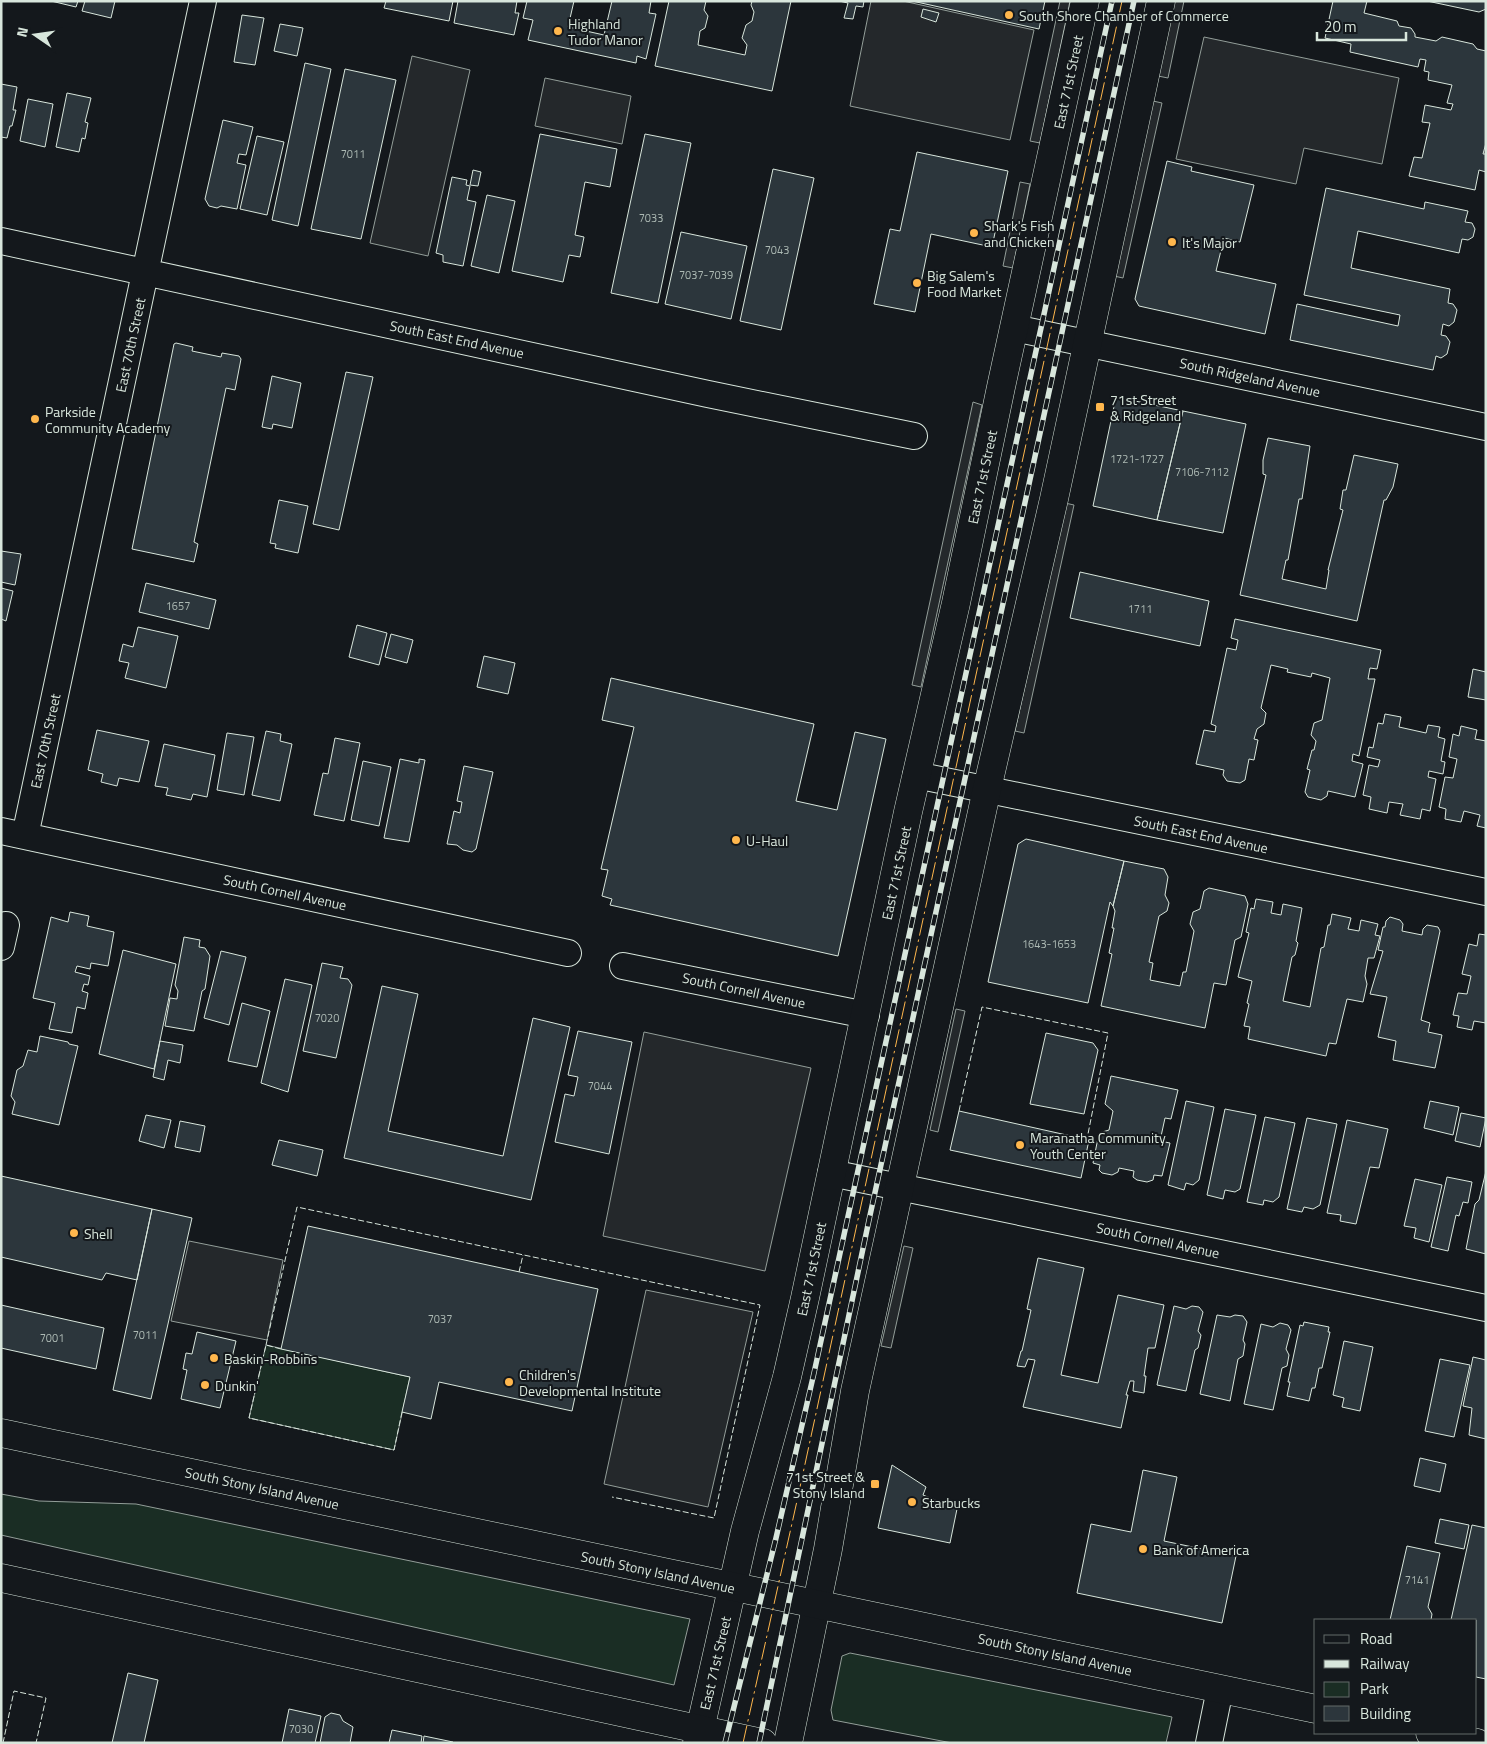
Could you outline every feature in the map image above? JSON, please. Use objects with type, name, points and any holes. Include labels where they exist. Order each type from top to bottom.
[{"type":"main road","name":"East 71st Street","points":[[698,1736],[745,1531],[787,1377],[805,1298],[916,775],[956,603],[1085,1]]},
{"type":"main road","points":[[788,1743],[828,1549],[855,1391],[987,789],[1088,343],[1161,1]]},
{"type":"main road","name":"South Stony Island Avenue","points":[[1,1433],[1314,1709]]},
{"type":"main road","points":[[1,1578],[698,1736],[763,1743]]},
{"type":"main road","points":[[1435,1734],[1477,1743]]},
{"type":"street","name":"East 70th Street","points":[[13,834],[145,272],[203,1]]},
{"type":"street","name":"South East End Avenue","points":[[1,241],[698,392],[914,436]]},
{"type":"street","name":"South Ridgeland Avenue","points":[[1014,328],[1486,427]]},
{"type":"street","name":"South East End Avenue","points":[[916,775],[1486,892]]},
{"type":"street","name":"South Cornell Avenue","points":[[13,834],[568,953]]},
{"type":"street","name":"South Cornell Avenue","points":[[623,966],[866,1015]]},
{"type":"street","name":"South Cornell Avenue","points":[[831,1172],[1486,1308]]},
{"type":"street","points":[[1208,1743],[1220,1688]]},
{"type":"green space","points":[[266,1345],[410,1377],[394,1450],[249,1418]]},
{"type":"green space","points":[[1,1494],[39,1501],[136,1504],[690,1619],[674,1685],[1,1535]]},
{"type":"green space","points":[[850,1653],[1172,1717],[1166,1743],[952,1743],[833,1720],[831,1710],[842,1656]]},
{"type":"shaded area","points":[[871,1],[903,1],[1034,30],[1010,140],[850,106]]},
{"type":"shaded area","points":[[1060,1],[1070,1],[1040,143],[1030,141]]},
{"type":"shaded area","points":[[1174,1],[1184,1],[1168,78],[1158,76]]},
{"type":"shaded area","points":[[1204,37],[1399,78],[1382,164],[1304,148],[1296,184],[1176,159]]},
{"type":"shaded area","points":[[412,56],[470,70],[428,256],[370,243]]},
{"type":"shaded area","points":[[545,78],[631,96],[622,144],[535,126]]},
{"type":"shaded area","points":[[1153,101],[1162,103],[1123,278],[1114,276]]},
{"type":"shaded area","points":[[1020,182],[1030,184],[1013,268],[1003,266]]},
{"type":"shaded area","points":[[973,402],[982,405],[921,687],[912,685]]},
{"type":"shaded area","points":[[1065,503],[1074,505],[1024,733],[1015,731]]},
{"type":"shaded area","points":[[956,1009],[965,1011],[938,1132],[930,1130]]},
{"type":"shaded area","points":[[644,1032],[811,1068],[765,1271],[603,1236]]},
{"type":"shaded area","points":[[189,1241],[283,1260],[267,1340],[171,1321]]},
{"type":"shaded area","points":[[904,1246],[913,1248],[891,1348],[881,1346]]},
{"type":"shaded area","points":[[646,1290],[753,1312],[708,1507],[604,1484]]},
{"type":"building","points":[[51,1],[78,1],[76,7]]},
{"type":"building","points":[[85,1],[115,1],[111,18],[82,11]]},
{"type":"building","points":[[386,1],[453,1],[449,21],[384,8]]},
{"type":"building","points":[[458,1],[517,1],[515,13],[519,13],[514,35],[454,23]]},
{"type":"building","name":"Highland Tudor Manor","points":[[527,1],[574,1],[568,27],[604,35],[612,1],[651,1],[649,13],[656,14],[646,59],[637,56],[636,63],[528,40],[533,20],[523,18]]},
{"type":"building","points":[[669,1],[706,1],[704,10],[708,16],[705,28],[700,31],[698,45],[745,55],[747,45],[742,38],[746,25],[752,21],[754,12],[751,5],[752,1],[791,1],[772,91],[655,66]]},
{"type":"building","points":[[839,1],[864,1],[863,7],[856,6],[853,19],[844,18],[848,3]]},
{"type":"building","name":"South Shore Chamber of Commerce","points":[[912,1],[1045,1],[1039,29]]},
{"type":"building","points":[[1333,1],[1367,1],[1364,13],[1397,21],[1399,26],[1411,28],[1415,37],[1436,41],[1442,37],[1473,44],[1477,49],[1486,51],[1486,143],[1483,154],[1486,154],[1486,172],[1479,170],[1475,190],[1409,176],[1414,157],[1422,158],[1430,123],[1422,122],[1425,105],[1451,110],[1453,104],[1447,103],[1452,85],[1428,80],[1429,72],[1424,71],[1426,60],[1420,59],[1418,67],[1350,52],[1351,44],[1325,38]]},
{"type":"building","points":[[1427,1],[1486,1],[1486,9],[1479,12]]},
{"type":"building","points":[[923,9],[939,13],[936,22],[921,17]]},
{"type":"building","points":[[242,15],[264,18],[255,65],[234,62]]},
{"type":"building","points":[[280,24],[303,28],[297,56],[274,51]]},
{"type":"building","points":[[305,63],[331,69],[298,226],[272,220]]},
{"type":"building","points":[[345,69],[396,80],[361,239],[311,229]]},
{"type":"building","points":[[1,84],[17,87],[13,110],[16,110],[7,138],[1,137]]},
{"type":"building","points":[[67,93],[91,98],[85,122],[88,123],[85,139],[82,138],[79,152],[56,147]]},
{"type":"building","points":[[28,99],[53,104],[45,147],[20,141]]},
{"type":"building","points":[[223,120],[253,127],[246,155],[239,154],[237,163],[246,165],[237,209],[209,206],[205,199]]},
{"type":"building","points":[[540,134],[617,149],[610,187],[585,182],[575,235],[584,237],[580,257],[569,255],[563,282],[512,271]]},
{"type":"building","points":[[645,134],[691,143],[658,303],[611,293]]},
{"type":"building","points":[[257,136],[284,142],[267,215],[240,209]]},
{"type":"building","points":[[917,152],[1008,171],[992,247],[931,234],[915,312],[874,304],[890,229],[900,231]]},
{"type":"building","points":[[1167,161],[1192,167],[1191,171],[1254,185],[1240,242],[1224,238],[1216,271],[1276,284],[1265,334],[1139,306],[1135,299]]},
{"type":"building","points":[[773,169],[814,178],[781,330],[740,321]]},
{"type":"building","points":[[473,170],[481,172],[478,186],[470,185]]},
{"type":"building","points":[[452,177],[467,180],[466,185],[470,186],[467,200],[476,202],[463,266],[443,262],[443,255],[436,253]]},
{"type":"building","points":[[1326,188],[1424,209],[1425,202],[1468,211],[1465,222],[1472,223],[1475,229],[1473,237],[1468,240],[1462,239],[1459,253],[1358,231],[1351,268],[1450,289],[1448,303],[1453,304],[1457,310],[1454,322],[1449,326],[1443,324],[1441,335],[1446,336],[1450,342],[1447,354],[1441,358],[1436,356],[1433,370],[1290,340],[1297,304],[1398,326],[1400,315],[1304,295]]},
{"type":"building","points":[[487,195],[515,201],[499,273],[471,266]]},
{"type":"building","points":[[681,232],[747,246],[731,319],[665,304]]},
{"type":"building","points":[[174,344],[193,347],[192,351],[221,357],[222,353],[239,356],[241,359],[235,390],[226,388],[194,542],[198,544],[194,562],[132,549]]},
{"type":"building","points":[[346,372],[373,377],[339,530],[313,524]]},
{"type":"building","points":[[272,376],[301,383],[292,428],[273,424],[272,429],[262,427]]},
{"type":"building","points":[[1116,397],[1183,411],[1157,520],[1093,506]]},
{"type":"building","points":[[1183,411],[1246,424],[1223,533],[1157,520]]},
{"type":"building","points":[[1268,438],[1310,446],[1302,499],[1299,499],[1288,560],[1286,560],[1282,579],[1326,589],[1328,570],[1343,510],[1340,509],[1343,490],[1346,490],[1354,455],[1398,464],[1393,487],[1386,500],[1384,500],[1357,621],[1240,595],[1266,475],[1263,474],[1263,460]]},
{"type":"building","points":[[279,500],[308,506],[298,553],[275,548],[276,544],[270,543]]},
{"type":"building","points":[[1,551],[21,554],[15,585],[1,582]]},
{"type":"building","points":[[1080,572],[1209,601],[1200,646],[1070,618]]},
{"type":"building","points":[[146,583],[216,600],[209,629],[139,612]]},
{"type":"building","points":[[1,588],[13,591],[6,621],[1,619]]},
{"type":"building","points":[[1235,619],[1381,650],[1377,669],[1370,668],[1368,679],[1375,679],[1359,756],[1353,754],[1352,761],[1363,764],[1355,797],[1328,791],[1327,796],[1321,800],[1308,797],[1305,792],[1310,770],[1307,769],[1316,741],[1311,735],[1314,723],[1322,720],[1330,678],[1312,673],[1311,677],[1287,672],[1288,669],[1271,665],[1261,708],[1266,713],[1264,724],[1257,729],[1254,739],[1258,740],[1254,760],[1249,759],[1245,780],[1240,783],[1227,781],[1223,775],[1224,770],[1196,764],[1204,730],[1215,732],[1216,726],[1211,724],[1227,648],[1236,650],[1238,640],[1231,638]]},
{"type":"building","points":[[357,625],[387,633],[379,665],[349,657]]},
{"type":"building","points":[[138,627],[178,636],[166,688],[125,678],[129,663],[119,661],[123,644],[133,647]]},
{"type":"building","points":[[391,634],[413,640],[407,663],[385,657]]},
{"type":"building","points":[[484,656],[515,663],[508,694],[477,687]]},
{"type":"building","points":[[1473,669],[1486,672],[1486,700],[1468,697]]},
{"type":"building","name":"U-Haul","points":[[611,678],[814,724],[796,801],[837,810],[855,732],[886,739],[838,956],[610,905],[612,899],[602,896],[608,870],[601,869],[634,727],[602,720]]},
{"type":"building","points":[[1385,714],[1401,717],[1399,727],[1426,733],[1428,725],[1440,727],[1438,737],[1445,739],[1441,761],[1445,762],[1443,774],[1429,771],[1428,777],[1436,779],[1430,811],[1422,809],[1420,819],[1400,815],[1403,804],[1389,802],[1387,813],[1369,809],[1371,797],[1363,795],[1369,765],[1378,767],[1380,760],[1367,757],[1369,747],[1373,748],[1378,723],[1383,724]]},
{"type":"building","points":[[1461,726],[1477,730],[1475,739],[1486,741],[1486,828],[1477,826],[1480,815],[1464,811],[1461,822],[1445,819],[1446,809],[1439,807],[1445,777],[1453,778],[1457,759],[1449,757],[1453,734],[1459,736]]},
{"type":"building","points":[[97,730],[149,741],[139,782],[119,778],[117,786],[101,782],[103,774],[88,770]]},
{"type":"building","points":[[266,731],[281,734],[280,741],[292,744],[280,801],[252,795]]},
{"type":"building","points":[[227,733],[254,737],[244,795],[217,790]]},
{"type":"building","points":[[335,738],[360,743],[344,821],[314,815],[323,773],[328,774]]},
{"type":"building","points":[[164,744],[215,755],[207,797],[193,794],[191,800],[166,795],[168,788],[155,786]]},
{"type":"building","points":[[400,759],[419,763],[419,759],[425,760],[409,842],[384,838]]},
{"type":"building","points":[[363,761],[391,767],[379,826],[351,820]]},
{"type":"building","points":[[464,766],[493,772],[476,849],[472,852],[463,850],[457,845],[447,844],[454,811],[460,813],[462,802],[457,801]]},
{"type":"building","points":[[1026,839],[1124,861],[1113,906],[1110,902],[1088,1003],[988,982],[1018,844]]},
{"type":"building","points":[[1124,861],[1164,869],[1168,877],[1165,895],[1169,903],[1167,911],[1159,916],[1149,962],[1153,963],[1150,980],[1180,986],[1183,972],[1186,972],[1194,931],[1190,924],[1193,912],[1200,909],[1204,891],[1209,888],[1245,896],[1248,904],[1241,937],[1235,940],[1226,985],[1214,983],[1205,1028],[1101,1006],[1112,954],[1109,953],[1114,928],[1112,928],[1115,911],[1113,906]]},
{"type":"building","points":[[1256,899],[1273,902],[1271,913],[1281,915],[1283,904],[1302,908],[1296,941],[1298,943],[1295,955],[1292,957],[1283,1001],[1310,1007],[1321,948],[1324,947],[1332,914],[1351,918],[1348,929],[1359,931],[1361,920],[1378,924],[1375,935],[1380,936],[1374,958],[1368,958],[1365,976],[1367,984],[1363,1002],[1347,999],[1336,1044],[1329,1043],[1326,1056],[1248,1039],[1250,1027],[1244,1026],[1252,981],[1238,977],[1249,933],[1246,932],[1251,908],[1254,909]]},
{"type":"building","points":[[70,912],[89,916],[87,926],[114,932],[108,966],[91,963],[90,969],[77,966],[75,972],[90,976],[88,985],[84,984],[82,991],[88,993],[85,1009],[77,1007],[72,1033],[49,1029],[55,1003],[33,998],[51,917],[68,922]]},
{"type":"building","points":[[1390,917],[1400,920],[1403,924],[1402,931],[1422,935],[1423,929],[1427,925],[1438,927],[1440,931],[1421,1020],[1430,1023],[1428,1032],[1442,1035],[1435,1068],[1393,1060],[1396,1041],[1378,1037],[1387,997],[1370,994],[1383,951],[1378,950],[1383,927],[1385,927],[1386,921]]},
{"type":"building","points":[[1479,934],[1486,935],[1486,1023],[1474,1021],[1472,1030],[1457,1027],[1459,1016],[1453,1015],[1458,993],[1467,994],[1471,976],[1462,974],[1469,944],[1477,946]]},
{"type":"building","points":[[184,937],[200,940],[199,947],[205,948],[210,956],[205,989],[202,991],[194,1031],[165,1026],[170,998],[177,999],[178,991],[175,985]]},
{"type":"building","points":[[123,950],[176,964],[154,1069],[99,1054]]},
{"type":"building","points":[[221,951],[246,957],[229,1025],[204,1018]]},
{"type":"building","points":[[322,963],[343,967],[340,978],[348,979],[352,985],[336,1058],[303,1051]]},
{"type":"building","points":[[285,979],[312,985],[288,1092],[261,1083]]},
{"type":"building","points":[[382,986],[418,994],[388,1131],[503,1156],[533,1018],[570,1027],[531,1200],[344,1158]]},
{"type":"building","points":[[242,1003],[270,1011],[257,1067],[228,1061]]},
{"type":"building","points":[[578,1031],[632,1042],[609,1154],[555,1142],[565,1094],[574,1096],[578,1077],[568,1075]]},
{"type":"building","points":[[1046,1033],[1093,1043],[1098,1050],[1084,1114],[1030,1104]]},
{"type":"building","points":[[40,1036],[78,1046],[59,1125],[12,1114],[15,1102],[11,1096],[17,1070],[23,1066],[28,1050],[37,1052]]},
{"type":"building","points":[[160,1041],[183,1045],[180,1063],[168,1060],[164,1080],[153,1077]]},
{"type":"building","points":[[1111,1076],[1178,1090],[1171,1119],[1165,1118],[1160,1141],[1170,1143],[1162,1176],[1154,1175],[1153,1180],[1147,1182],[1133,1177],[1134,1171],[1119,1168],[1118,1172],[1112,1175],[1102,1173],[1099,1170],[1100,1165],[1093,1163],[1099,1133],[1109,1130],[1113,1111],[1105,1104]]},
{"type":"building","points":[[1186,1101],[1214,1107],[1199,1180],[1193,1185],[1186,1183],[1184,1190],[1168,1185]]},
{"type":"building","points":[[1430,1101],[1459,1107],[1453,1135],[1424,1128]]},
{"type":"building","points":[[1225,1109],[1256,1115],[1240,1189],[1235,1192],[1225,1190],[1223,1199],[1207,1195]]},
{"type":"building","name":"Maranatha Community Youth Center","points":[[959,1111],[1089,1140],[1081,1178],[950,1150]]},
{"type":"building","points":[[1461,1113],[1486,1118],[1480,1147],[1455,1141]]},
{"type":"building","points":[[146,1115],[171,1120],[164,1148],[139,1141]]},
{"type":"building","points":[[1265,1117],[1295,1123],[1279,1197],[1273,1202],[1264,1200],[1263,1205],[1247,1202]]},
{"type":"building","points":[[1307,1118],[1337,1124],[1320,1205],[1313,1209],[1304,1207],[1302,1212],[1287,1209]]},
{"type":"building","points":[[1347,1120],[1388,1129],[1379,1168],[1370,1167],[1356,1224],[1340,1221],[1341,1215],[1327,1213]]},
{"type":"building","points":[[180,1121],[205,1126],[200,1152],[175,1147]]},
{"type":"building","points":[[279,1140],[323,1150],[317,1176],[272,1165]]},
{"type":"building","points":[[1486,1171],[1486,1254],[1466,1249],[1475,1204],[1479,1200]]},
{"type":"building","name":"Shell","points":[[1,1176],[152,1209],[137,1280],[106,1273],[102,1280],[1,1257]]},
{"type":"building","points":[[1447,1177],[1472,1182],[1468,1203],[1463,1202],[1459,1216],[1456,1215],[1448,1251],[1431,1247]]},
{"type":"building","points":[[1415,1179],[1442,1185],[1429,1242],[1414,1238],[1416,1228],[1404,1226]]},
{"type":"building","points":[[152,1209],[192,1218],[151,1399],[113,1390]]},
{"type":"building","points":[[308,1226],[598,1289],[572,1411],[439,1382],[431,1419],[402,1412],[410,1377],[281,1349]]},
{"type":"building","points":[[1038,1258],[1084,1268],[1061,1375],[1098,1383],[1118,1295],[1164,1305],[1155,1348],[1148,1348],[1144,1376],[1146,1376],[1144,1393],[1133,1391],[1134,1381],[1130,1381],[1121,1428],[1023,1407],[1035,1360],[1028,1359],[1025,1367],[1017,1366],[1031,1310],[1027,1309]]},
{"type":"building","points":[[1,1305],[104,1328],[96,1369],[1,1348]]},
{"type":"building","points":[[1174,1306],[1186,1309],[1192,1306],[1199,1307],[1203,1312],[1198,1331],[1201,1335],[1198,1348],[1195,1350],[1186,1391],[1157,1385]]},
{"type":"building","points":[[1217,1315],[1243,1316],[1247,1322],[1243,1340],[1245,1344],[1243,1356],[1238,1359],[1230,1401],[1200,1394]]},
{"type":"building","points":[[1304,1322],[1329,1327],[1328,1332],[1330,1332],[1322,1368],[1319,1368],[1315,1388],[1312,1388],[1309,1401],[1287,1396],[1290,1382],[1288,1382],[1300,1325],[1303,1326]]},
{"type":"building","points":[[1280,1323],[1288,1325],[1291,1330],[1286,1349],[1289,1355],[1287,1366],[1282,1368],[1273,1410],[1244,1404],[1261,1324],[1273,1327]]},
{"type":"building","name":"Dunkin'","points":[[197,1332],[236,1341],[220,1408],[181,1399],[187,1370],[183,1369],[186,1353],[192,1354]]},
{"type":"building","points":[[1344,1341],[1373,1347],[1360,1411],[1342,1407],[1344,1398],[1333,1395]]},
{"type":"building","points":[[1473,1357],[1486,1360],[1486,1439],[1469,1435],[1472,1408],[1463,1406]]},
{"type":"building","points":[[1440,1359],[1470,1365],[1454,1437],[1425,1431]]},
{"type":"building","points":[[1420,1458],[1446,1464],[1440,1492],[1414,1486]]},
{"type":"building","name":"Starbucks","points":[[892,1465],[926,1487],[923,1495],[957,1509],[950,1543],[878,1528]]},
{"type":"building","name":"Bank of America","points":[[1143,1470],[1177,1477],[1164,1541],[1236,1556],[1222,1623],[1077,1593],[1091,1524],[1131,1532]]},
{"type":"building","points":[[1440,1519],[1469,1525],[1464,1549],[1435,1543]]},
{"type":"building","points":[[1472,1525],[1486,1528],[1486,1679],[1477,1677],[1477,1619],[1451,1619]]},
{"type":"building","points":[[1407,1546],[1440,1553],[1428,1607],[1432,1614],[1431,1619],[1390,1619]]},
{"type":"building","points":[[128,1673],[158,1680],[144,1743],[112,1743]]},
{"type":"building","points":[[289,1709],[321,1716],[315,1743],[282,1743]]},
{"type":"building","points":[[331,1713],[340,1715],[343,1721],[353,1727],[350,1743],[320,1743],[325,1717]]},
{"type":"building","points":[[392,1730],[422,1736],[421,1743],[389,1743]]},
{"type":"building","points":[[424,1736],[453,1742],[453,1743],[423,1743]]},
{"type":"railway","points":[[725,1743],[776,1538],[814,1373],[1112,1]]},
{"type":"railway","points":[[759,1743],[869,1220],[1134,1]]},
{"type":"fence","points":[[959,1111],[982,1007],[1108,1033],[1087,1139]]},
{"type":"fence","points":[[266,1345],[297,1207],[760,1305],[714,1518],[612,1497]]},
{"type":"fence","points":[[519,1272],[523,1255]]},
{"type":"fence","points":[[281,1349],[266,1345],[249,1418],[394,1450],[402,1412]]},
{"type":"fence","points":[[3,1743],[14,1691],[46,1698],[36,1743]]},
{"type":"power","points":[[743,1743],[1122,1]]},
{"type":"place","name":"South Shore Chamber of Commerce","points":[[1009,15]]},
{"type":"place","name":"Highland Tudor Manor","points":[[558,31]]},
{"type":"place","name":"Shark's Fish and Chicken","points":[[974,233]]},
{"type":"place","name":"It's Major","points":[[1172,242]]},
{"type":"place","name":"Big Salem's Food Market","points":[[917,283]]},
{"type":"place","name":"71st Street & Ridgeland","points":[[1100,407]]},
{"type":"place","name":"Parkside Community Academy","points":[[35,419]]},
{"type":"place","name":"U-Haul","points":[[736,840]]},
{"type":"place","name":"Maranatha Community Youth Center","points":[[1020,1145]]},
{"type":"place","name":"Shell","points":[[74,1233]]},
{"type":"place","name":"Baskin-Robbins","points":[[214,1358]]},
{"type":"place","name":"Children's Developmental Institute","points":[[509,1382]]},
{"type":"place","name":"Dunkin'","points":[[205,1385]]},
{"type":"place","name":"71st Street & Stony Island","points":[[875,1484]]},
{"type":"place","name":"Starbucks","points":[[912,1502]]},
{"type":"place","name":"Bank of America","points":[[1143,1549]]}]
